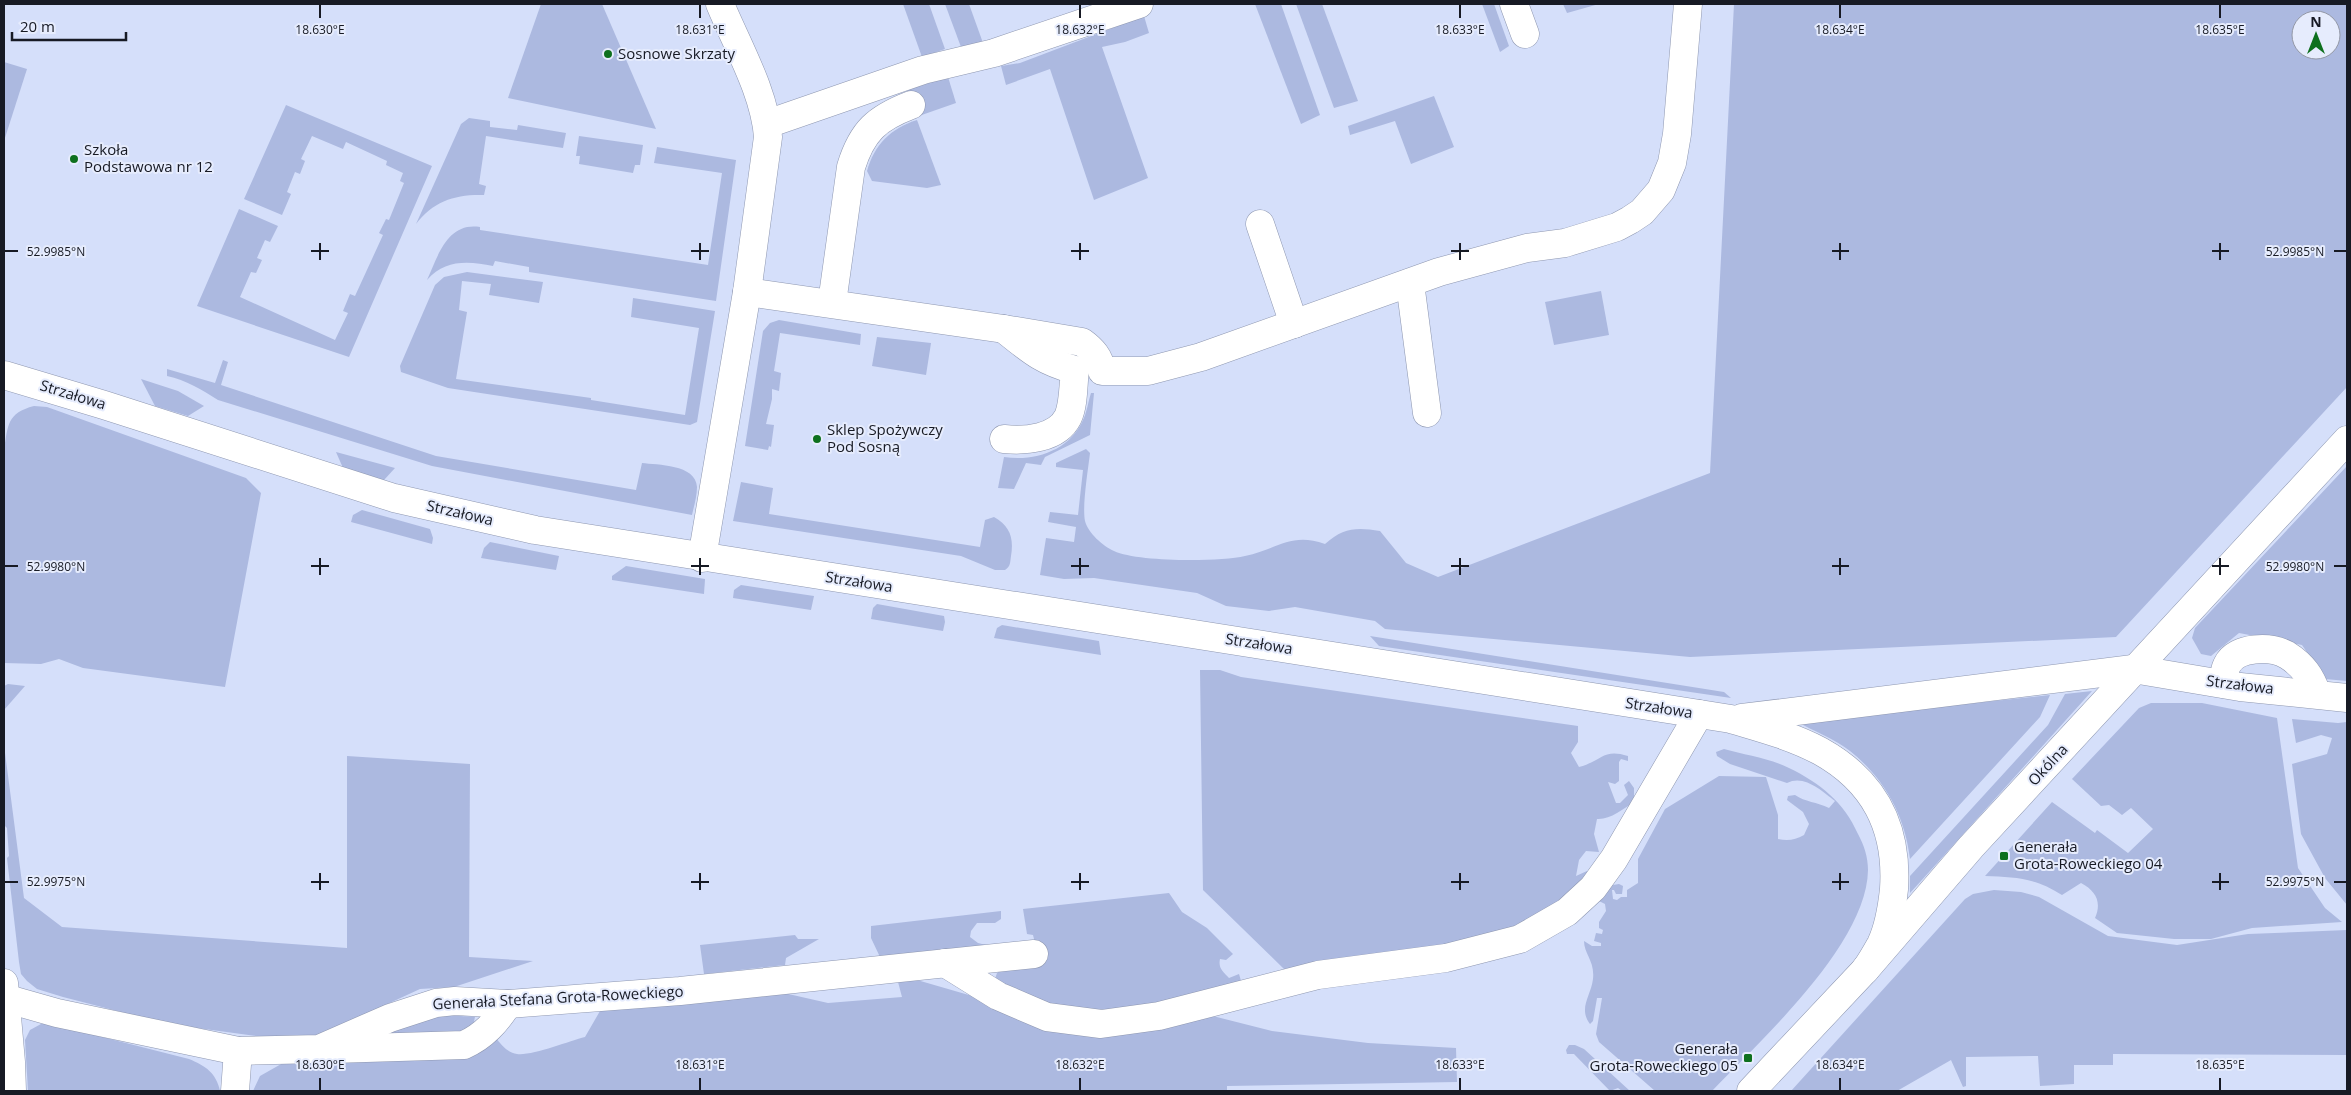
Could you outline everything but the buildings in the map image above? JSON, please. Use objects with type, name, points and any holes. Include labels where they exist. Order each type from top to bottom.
[{"type":"street","points":[[702,558],[747,292],[768,137],[761,101],[720,4]]},
{"type":"street","points":[[767,124],[923,70],[994,53],[1139,4]]},
{"type":"street","points":[[1514,4],[1525,34]]},
{"type":"street","points":[[1004,329],[1036,355],[1053,364],[1075,370],[1148,371],[1201,357],[1410,283],[1499,255],[1527,248],[1566,243],[1617,228],[1636,216],[1652,202],[1661,190],[1672,163],[1677,134],[1688,4]]},
{"type":"street","points":[[832,303],[854,156],[859,144],[872,127],[888,114],[911,105]]},
{"type":"street","points":[[1260,224],[1294,324]]},
{"type":"street","points":[[1410,283],[1428,413]]},
{"type":"street","points":[[747,292],[832,303],[1082,342],[1092,348],[1099,359],[1102,371]]},
{"type":"street","points":[[1004,439],[1031,439],[1044,436],[1060,427],[1068,417],[1075,370]]},
{"type":"street","name":"Strzałowa","points":[[4,375],[104,404],[394,498],[534,530],[1731,719],[2133,669],[2225,684],[2347,698]]},
{"type":"street","name":"Okólna","points":[[1750,1091],[1865,970],[1971,847],[2133,669],[2347,440]]},
{"type":"street","points":[[2225,684],[2224,674],[2227,664],[2234,656],[2261,649],[2285,654],[2297,662],[2312,680],[2317,694]]},
{"type":"street","points":[[946,963],[998,996],[1047,1017],[1101,1024],[1159,1016],[1318,975],[1446,958],[1520,940],[1567,912],[1593,888],[1614,860],[1699,714]]},
{"type":"street","points":[[1731,719],[1805,743],[1836,761],[1864,786],[1884,816],[1892,839],[1894,852],[1893,902],[1881,943],[1865,970]]},
{"type":"street","name":"Generała Stefana Grota-Roweckiego","points":[[5,993],[57,1013],[238,1051],[319,1049],[390,1018],[436,1003],[455,1001],[508,1004],[680,991],[1034,954]]},
{"type":"street","points":[[5,993],[12,1091]]},
{"type":"street","points":[[319,1049],[464,1045],[478,1039],[488,1030],[508,1004]]},
{"type":"street","points":[[235,1091],[238,1051]]},
{"type":"shaded area","points":[[541,4],[602,4],[656,129],[508,98]]},
{"type":"shaded area","points":[[903,4],[929,4],[945,49],[922,57]]},
{"type":"shaded area","points":[[945,4],[969,4],[983,43],[961,47]]},
{"type":"shaded area","points":[[1255,4],[1281,4],[1320,115],[1301,124]]},
{"type":"shaded area","points":[[1296,4],[1322,4],[1358,101],[1334,108]]},
{"type":"shaded area","points":[[1482,4],[1494,4],[1509,46],[1500,52]]},
{"type":"shaded area","points":[[1563,4],[1599,4],[1567,13]]},
{"type":"shaded area","points":[[1734,4],[2347,4],[2347,387],[2116,637],[1690,657],[1385,629],[1375,621],[1295,607],[1269,611],[1226,606],[1197,593],[1094,578],[1064,579],[1040,575],[1046,538],[1074,542],[1076,527],[1048,522],[1050,512],[1078,515],[1083,470],[1056,467],[1056,463],[1086,449],[1090,453],[1085,497],[1085,521],[1096,539],[1114,551],[1125,555],[1178,560],[1233,558],[1257,553],[1293,541],[1303,540],[1325,544],[1344,532],[1364,529],[1380,531],[1406,563],[1438,577],[1710,473]]},
{"type":"shaded area","points":[[1144,16],[1149,33],[1125,42],[1102,47],[1148,178],[1094,200],[1050,69],[1006,85],[1001,66],[1020,63]]},
{"type":"shaded area","points":[[4,62],[27,69],[4,141]]},
{"type":"shaded area","points":[[948,77],[956,103],[916,117],[907,90]]},
{"type":"shaded area","points":[[1434,96],[1454,147],[1411,164],[1395,121],[1350,135],[1348,126]]},
{"type":"shaded area","points":[[286,105],[432,166],[349,357],[197,306],[239,209],[278,226],[270,242],[265,240],[257,258],[262,260],[256,273],[251,272],[240,297],[335,340],[348,313],[343,311],[350,294],[355,296],[383,235],[379,233],[386,219],[389,220],[404,183],[400,181],[403,173],[386,165],[387,161],[346,142],[343,149],[312,136],[301,159],[305,161],[300,174],[295,172],[287,192],[291,194],[282,215],[244,199]]},
{"type":"shaded area","points":[[469,118],[490,121],[490,127],[517,130],[518,125],[566,133],[563,148],[486,136],[479,184],[486,186],[484,195],[464,196],[446,200],[430,210],[416,224],[461,124]]},
{"type":"shaded area","points":[[917,120],[941,185],[927,188],[872,181],[867,171],[879,146],[899,128]]},
{"type":"shaded area","points":[[579,136],[643,145],[640,165],[635,165],[633,173],[579,164],[580,156],[576,156]]},
{"type":"shaded area","points":[[657,147],[736,160],[716,301],[529,272],[529,267],[495,261],[493,266],[475,263],[449,265],[434,273],[427,280],[445,243],[459,230],[469,227],[480,227],[480,230],[708,265],[722,173],[654,163]]},
{"type":"shaded area","points":[[467,272],[543,282],[539,303],[489,295],[491,284],[462,281],[459,310],[467,312],[456,379],[591,398],[591,400],[685,415],[699,328],[631,317],[633,298],[715,311],[697,422],[690,425],[448,388],[401,372],[400,366],[435,285],[444,277]]},
{"type":"shaded area","points":[[1601,291],[1609,335],[1554,345],[1545,302]]},
{"type":"shaded area","points":[[779,320],[861,334],[860,345],[780,333],[774,371],[781,373],[779,391],[772,389],[772,399],[766,424],[774,425],[771,447],[769,446],[768,450],[745,446],[763,331],[770,323]]},
{"type":"shaded area","points":[[877,337],[931,343],[926,375],[872,366]]},
{"type":"shaded area","points":[[223,360],[228,362],[221,385],[436,456],[636,490],[642,463],[675,467],[690,474],[695,479],[697,487],[692,515],[432,466],[218,400],[200,389],[167,376],[167,369],[215,383]]},
{"type":"shaded area","points":[[141,379],[178,391],[204,406],[188,416],[155,406]]},
{"type":"shaded area","points":[[1091,393],[1094,393],[1090,435],[1045,457],[1041,465],[1026,463],[1014,489],[998,488],[1004,457],[1028,458],[1050,452],[1070,439],[1084,417]]},
{"type":"shaded area","points":[[34,406],[47,407],[246,478],[261,493],[225,687],[83,668],[59,659],[41,664],[4,663],[4,450],[10,421],[18,412]]},
{"type":"shaded area","points":[[336,452],[395,468],[384,480],[343,468]]},
{"type":"shaded area","points":[[2347,466],[2347,681],[2325,679],[2302,645],[2239,633],[2211,656],[2201,654],[2192,638],[2195,628]]},
{"type":"shaded area","points":[[741,482],[773,488],[769,514],[980,547],[985,520],[994,517],[1004,524],[1010,533],[1012,550],[1010,564],[1005,570],[995,570],[961,556],[733,521]]},
{"type":"shaded area","points":[[362,510],[430,529],[433,538],[432,544],[351,522],[353,515]]},
{"type":"shaded area","points":[[490,542],[559,556],[556,570],[481,558],[484,548]]},
{"type":"shaded area","points":[[626,566],[705,579],[704,594],[612,580],[612,576]]},
{"type":"shaded area","points":[[741,585],[814,596],[811,610],[733,598],[734,590]]},
{"type":"shaded area","points":[[877,604],[944,616],[943,631],[871,619],[873,608]]},
{"type":"shaded area","points":[[1002,625],[1099,641],[1101,655],[994,638],[997,628]]},
{"type":"shaded area","points":[[1370,636],[1724,692],[1731,698],[1379,646]]},
{"type":"shaded area","points":[[1200,670],[1220,670],[1241,677],[1578,726],[1578,742],[1571,753],[1579,767],[1608,754],[1628,756],[1628,761],[1621,759],[1619,762],[1619,781],[1615,784],[1608,782],[1616,803],[1620,803],[1628,795],[1624,785],[1629,781],[1634,788],[1634,802],[1612,816],[1597,819],[1594,834],[1599,852],[1586,851],[1579,860],[1576,876],[1587,871],[1589,879],[1552,915],[1459,945],[1284,969],[1203,890]]},
{"type":"shaded area","points":[[8,684],[25,686],[4,710],[4,686]]},
{"type":"shaded area","points":[[2092,691],[1910,893],[1910,876],[2048,725],[2065,694]]},
{"type":"shaded area","points":[[2050,695],[2040,717],[1910,859],[1898,813],[1883,786],[1850,751],[1797,722]]},
{"type":"shaded area","points":[[2151,703],[2202,703],[2277,718],[2298,868],[2325,908],[2342,922],[2252,928],[2211,939],[2174,939],[2117,933],[2095,918],[2098,902],[2094,893],[2081,883],[2062,895],[2034,882],[2006,877],[1985,876],[2052,802],[2095,833],[2097,830],[2128,853],[2153,829],[2131,808],[2122,815],[2109,805],[2101,806],[2072,779],[2139,708]]},
{"type":"shaded area","points":[[2292,719],[2347,722],[2347,905],[2325,878],[2301,834],[2292,764],[2327,754],[2332,738],[2321,735],[2296,743]]},
{"type":"shaded area","points":[[4,745],[24,898],[62,927],[347,948],[347,756],[470,764],[469,957],[533,961],[454,987],[420,989],[329,1031],[305,1039],[271,1038],[197,1028],[129,1014],[37,989],[21,974],[19,962],[7,858],[9,856],[7,828],[4,825]]},
{"type":"shaded area","points":[[1724,749],[1765,759],[1789,768],[1821,787],[1838,803],[1846,812],[1865,851],[1868,870],[1863,899],[1850,929],[1831,959],[1808,989],[1783,1018],[1712,1091],[1655,1091],[1599,1042],[1596,1034],[1602,998],[1597,998],[1593,1021],[1590,1024],[1585,1013],[1593,973],[1584,941],[1592,946],[1601,946],[1601,943],[1594,941],[1596,933],[1602,934],[1603,930],[1599,928],[1599,922],[1606,911],[1605,904],[1599,901],[1607,886],[1619,884],[1623,886],[1622,894],[1616,894],[1612,890],[1613,899],[1617,900],[1621,897],[1627,897],[1627,890],[1638,883],[1638,859],[1665,809],[1719,776],[1766,777],[1778,815],[1778,839],[1791,840],[1801,837],[1804,835],[1809,824],[1803,812],[1787,800],[1788,796],[1795,795],[1829,808],[1835,801],[1806,782],[1793,781],[1787,783],[1730,764],[1717,756],[1716,752]]},
{"type":"shaded area","points":[[1994,890],[2021,892],[2039,897],[2108,936],[2177,945],[2248,934],[2347,930],[2347,1055],[2113,1054],[2113,1065],[2074,1065],[2074,1084],[2040,1086],[2038,1056],[1966,1057],[1966,1086],[1963,1087],[1951,1060],[1897,1091],[1791,1091],[1965,899],[1973,894]]},
{"type":"shaded area","points":[[1169,893],[1182,912],[1207,928],[1233,954],[1226,960],[1220,959],[1220,967],[1229,978],[1239,974],[1242,984],[1107,1018],[1048,1013],[995,979],[997,973],[1036,947],[1033,935],[1027,934],[1023,909]]},
{"type":"shaded area","points":[[1001,911],[1001,919],[995,923],[977,923],[971,931],[970,937],[978,943],[990,946],[880,957],[871,938],[871,926]]},
{"type":"shaded area","points":[[795,935],[798,939],[819,939],[786,958],[785,965],[704,974],[700,945]]},
{"type":"shaded area","points":[[917,980],[986,1000],[1007,1009],[1197,1012],[1272,1031],[1368,1043],[1456,1048],[1457,1082],[1227,1086],[1227,1091],[253,1091],[260,1076],[290,1059],[496,1038],[502,1046],[511,1052],[524,1054],[541,1051],[585,1037],[600,1011],[784,993],[828,1003],[902,997],[898,982]]},
{"type":"shaded area","points":[[446,1015],[475,1017],[469,1033],[366,1038],[406,1021]]},
{"type":"shaded area","points":[[41,1024],[51,1024],[189,1059],[200,1064],[213,1075],[220,1091],[28,1091],[25,1040],[30,1030]]},
{"type":"shaded area","points":[[1569,1045],[1575,1045],[1584,1049],[1630,1091],[1622,1091],[1618,1088],[1610,1091],[1574,1054],[1567,1054],[1566,1050]]},
{"type":"place","name":"Sosnowe Skrzaty","points":[[608,54]]},
{"type":"place","name":"Szkoła Podstawowa nr 12","points":[[74,159]]},
{"type":"place","name":"Sklep Spożywczy Pod Sosną","points":[[817,439]]},
{"type":"place","name":"Generała Grota-Roweckiego 04","points":[[2004,856]]},
{"type":"place","name":"Generała Grota-Roweckiego 05","points":[[1748,1058]]}]
